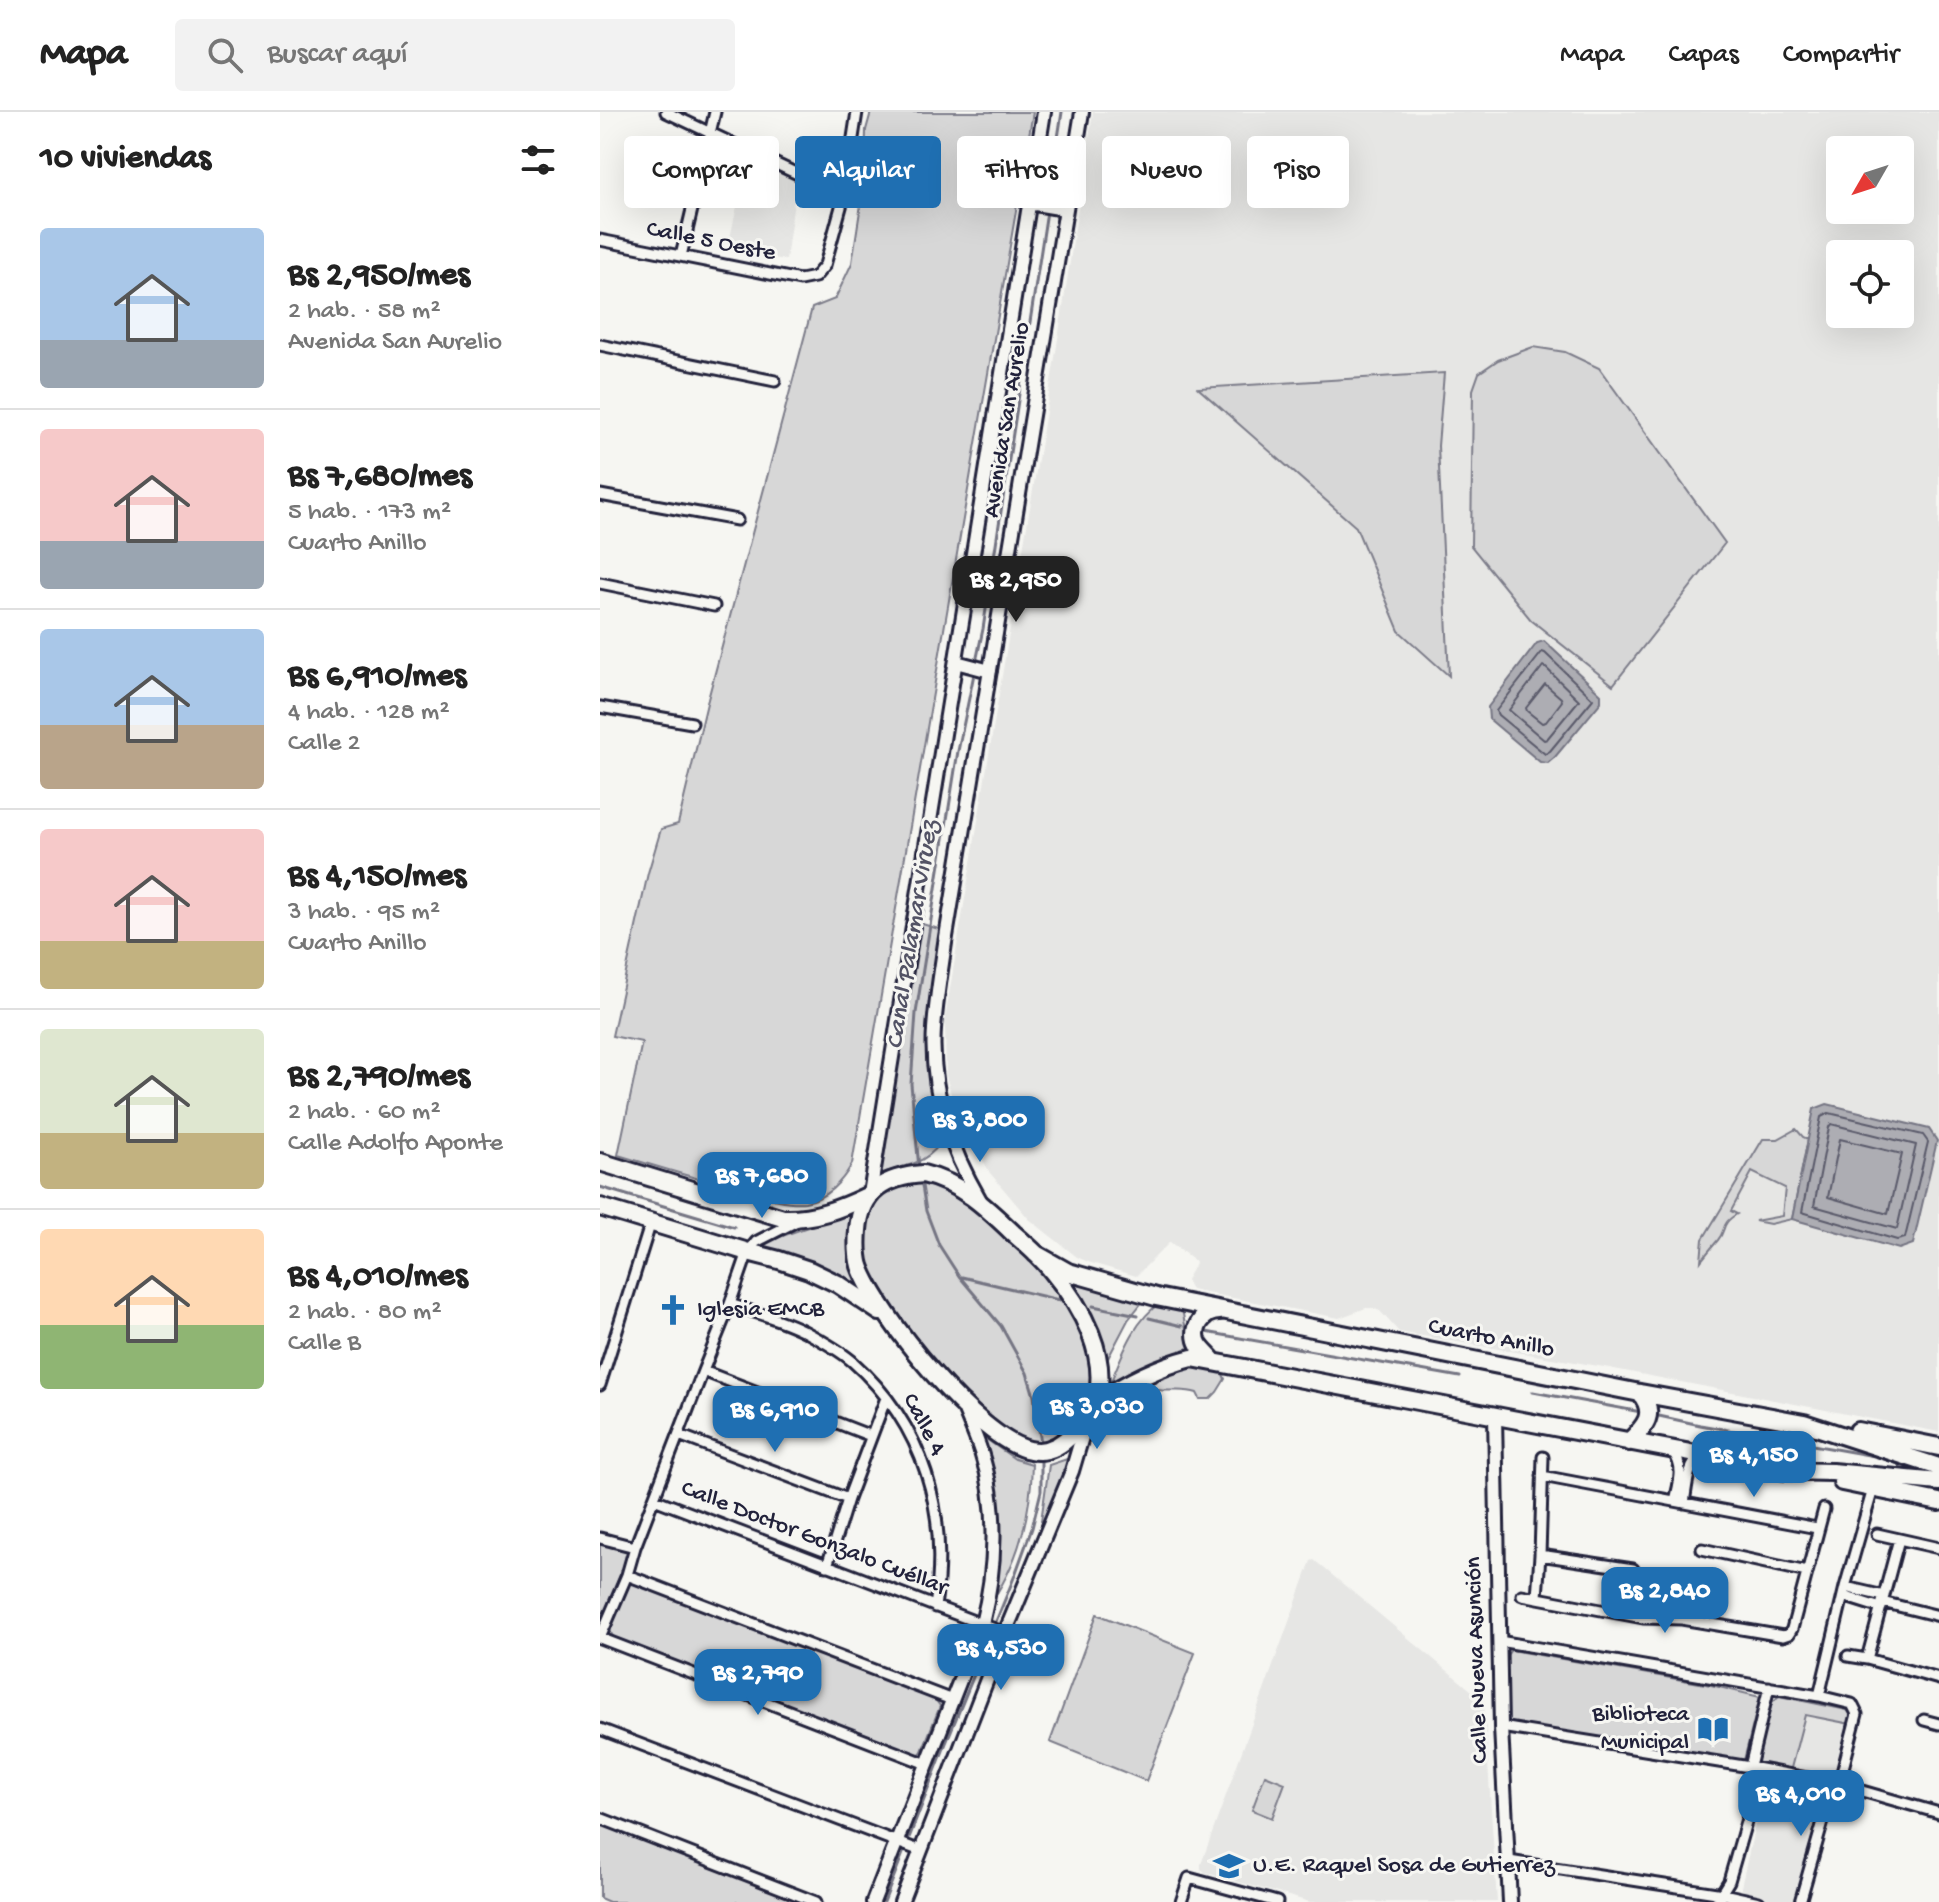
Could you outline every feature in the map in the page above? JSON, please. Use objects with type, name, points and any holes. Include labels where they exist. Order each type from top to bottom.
[{"type":"highway","points":[[600,1162],[783,1218],[824,1214],[869,1195],[887,1182],[915,1175],[944,1180],[965,1191],[982,1203],[1051,1269],[1090,1333],[1100,1378],[1096,1403],[1087,1420],[1073,1434],[1055,1447],[1040,1451],[1025,1449],[992,1430],[929,1369],[891,1320],[866,1281],[859,1262],[858,1223],[869,1195]]},
{"type":"highway","points":[[600,1207],[779,1260],[819,1275],[891,1320]]},
{"type":"highway","name":"Cuarto Anillo","points":[[1036,1254],[1068,1272],[1101,1283],[1220,1311],[1804,1423],[1939,1467]]},
{"type":"highway","points":[[1213,1361],[1200,1346],[1197,1330],[1204,1315],[1220,1311]]},
{"type":"highway","points":[[1096,1403],[1151,1371],[1192,1358],[1939,1502]]},
{"type":"highway","points":[[1629,1442],[1646,1422],[1649,1411],[1640,1393]]},
{"type":"highway","points":[[1804,1423],[1939,1447]]},
{"type":"highway","points":[[1785,1471],[1939,1482]]},
{"type":"main road","name":"Avenida San Aurelio","points":[[1041,136],[1044,112]]},
{"type":"main road","name":"Avenida San Aurelio","points":[[982,1203],[964,1173],[949,1138],[937,1086],[934,1030],[986,670],[1061,209],[1082,112]]},
{"type":"main road","name":"Avenida San Aurelio","points":[[869,1195],[961,664],[1033,208]]},
{"type":"main road","points":[[1056,208],[1061,209]]},
{"type":"main road","points":[[961,664],[986,670]]},
{"type":"main road","points":[[873,1902],[984,1625],[993,1567],[990,1487],[981,1452],[961,1403]]},
{"type":"main road","name":"Calle Nueva Asunción","points":[[1495,1416],[1501,1727],[1510,1902]]},
{"type":"main road","points":[[901,1902],[1002,1632],[1072,1471],[1087,1420]]},
{"type":"street","points":[[666,112],[795,172]]},
{"type":"street","points":[[681,256],[715,112]]},
{"type":"street","points":[[853,136],[857,112]]},
{"type":"street","name":"Calle 5 Oeste","points":[[600,240],[800,280],[808,279],[815,277],[825,265],[841,208]]},
{"type":"street","points":[[600,345],[775,381]]},
{"type":"street","points":[[600,495],[737,520]]},
{"type":"street","points":[[600,583],[714,606]]},
{"type":"street","points":[[600,707],[692,723]]},
{"type":"street","points":[[802,1218],[756,1242],[748,1252],[627,1575],[600,1638],[927,1764]]},
{"type":"street","points":[[600,1385],[651,1222]]},
{"type":"street","name":"Calle 4","points":[[730,1304],[803,1330],[850,1359],[902,1420],[915,1445],[934,1497],[940,1552],[935,1607]]},
{"type":"street","points":[[703,1371],[871,1436]]},
{"type":"street","points":[[827,1566],[886,1398]]},
{"type":"street","points":[[679,1435],[848,1499]]},
{"type":"street","points":[[1671,1450],[1678,1458],[1681,1471],[1679,1502]]},
{"type":"street","points":[[1679,1502],[1690,1470],[1700,1456],[1706,1456]]},
{"type":"street","points":[[1537,1597],[1543,1457]]},
{"type":"street","points":[[1542,1476],[1817,1528]]},
{"type":"street","points":[[1819,1696],[1873,1489]]},
{"type":"street","name":"Calle Doctor Gonzalo Cuéllar","points":[[654,1499],[1002,1632]]},
{"type":"street","points":[[1522,1595],[1643,1618],[1682,1619],[1783,1636],[1792,1629],[1824,1509]]},
{"type":"street","points":[[1877,1534],[1939,1548]]},
{"type":"street","points":[[600,1538],[635,1547]]},
{"type":"street","points":[[1867,1659],[1899,1539]]},
{"type":"street","points":[[1702,1549],[1807,1572]]},
{"type":"street","points":[[1540,1555],[1633,1569]]},
{"type":"street","points":[[627,1575],[952,1700]]},
{"type":"street","points":[[1844,1591],[1939,1616]]},
{"type":"street","points":[[1499,1641],[1852,1704],[1857,1714],[1800,1902]]},
{"type":"street","points":[[1848,1656],[1939,1679]]},
{"type":"street","points":[[1719,1898],[1729,1881],[1756,1769],[1769,1687]]},
{"type":"street","points":[[1924,1720],[1939,1724]]},
{"type":"street","points":[[1501,1727],[1836,1784],[1939,1813]]},
{"type":"street","points":[[600,1729],[919,1850]]},
{"type":"street","points":[[600,1818],[816,1902]]},
{"type":"street","points":[[1509,1861],[1719,1898],[1759,1902]]},
{"type":"street","points":[[1181,1902],[1189,1878],[1277,1902]]},
{"type":"shaded area","points":[[871,112],[1033,112],[1029,136],[957,136],[957,208],[1016,208],[852,1164],[826,1193],[805,1202],[789,1202],[618,1155],[642,1042],[612,1036],[648,873],[661,829],[678,824],[812,308],[835,299],[852,263],[860,208],[941,208],[941,136],[866,136]]},
{"type":"shaded area","points":[[1093,112],[1939,112],[1939,1432],[1604,1367],[1399,1332],[1380,1311],[1372,1308],[1339,1318],[1191,1290],[1186,1280],[1196,1262],[1170,1242],[1136,1276],[1088,1262],[1077,1257],[1029,1219],[990,1173],[956,1111],[946,1076],[945,1019],[1078,208],[1086,208],[1086,157]]},
{"type":"shaded area","points":[[779,171],[795,178],[786,260],[727,251],[737,208],[779,208]]},
{"type":"shaded area","points":[[1533,347],[1565,352],[1599,368],[1725,543],[1613,685],[1531,620],[1471,546],[1473,390],[1479,373],[1498,360]]},
{"type":"shaded area","points":[[1444,373],[1438,446],[1449,676],[1399,631],[1356,527],[1198,388]]},
{"type":"shaded area","points":[[919,923],[942,930],[928,1030],[944,1136],[925,1158],[879,1174]]},
{"type":"shaded area","points":[[1796,1129],[1808,1139],[1792,1219],[1770,1224],[1755,1221],[1782,1216],[1785,1188],[1752,1172],[1731,1211],[1737,1214],[1728,1221],[1721,1236],[1701,1261],[1703,1239],[1763,1139],[1778,1139]]},
{"type":"shaded area","points":[[925,1181],[962,1197],[1028,1254],[1068,1302],[1084,1335],[1091,1361],[1091,1396],[1082,1411],[1048,1444],[1029,1444],[971,1404],[915,1343],[865,1267],[865,1224],[873,1205],[885,1192],[906,1182]]},
{"type":"shaded area","points":[[853,1211],[850,1253],[864,1293],[757,1249],[771,1240]]},
{"type":"shaded area","points":[[1069,1277],[1088,1286],[1143,1301],[1128,1320],[1106,1362],[1081,1297]]},
{"type":"shaded area","points":[[1160,1303],[1182,1308],[1188,1336],[1196,1352],[1108,1388],[1135,1331]]},
{"type":"shaded area","points":[[1196,1364],[1222,1372],[1225,1379],[1210,1399],[1200,1399],[1197,1393],[1182,1390],[1158,1390],[1114,1419],[1101,1413],[1110,1401],[1179,1367]]},
{"type":"shaded area","points":[[983,1437],[1015,1459],[1032,1464],[1023,1531],[997,1593],[996,1514]]},
{"type":"shaded area","points":[[1070,1459],[1044,1523],[1041,1521],[1049,1465]]},
{"type":"shaded area","points":[[600,1541],[628,1549],[629,1552],[600,1627]]},
{"type":"shaded area","points":[[1314,1560],[1484,1701],[1497,1902],[1310,1902],[1201,1869],[1311,1561]]},
{"type":"shaded area","points":[[630,1582],[934,1698],[940,1706],[922,1751],[914,1755],[616,1639],[610,1629],[626,1585]]},
{"type":"shaded area","points":[[1097,1614],[1195,1653],[1146,1781],[1050,1742]]},
{"type":"shaded area","points":[[1511,1650],[1711,1685],[1760,1697],[1744,1760],[1507,1723],[1504,1659]]},
{"type":"shaded area","points":[[1779,1696],[1847,1710],[1853,1717],[1851,1724],[1805,1715],[1790,1772],[1760,1765],[1757,1759],[1772,1702]]},
{"type":"shaded area","points":[[1805,1715],[1851,1724],[1834,1777],[1790,1772]]},
{"type":"shaded area","points":[[1265,1775],[1285,1783],[1272,1818],[1252,1810]]},
{"type":"shaded area","points":[[1766,1778],[1823,1790],[1793,1902],[1777,1902],[1745,1894],[1741,1887]]},
{"type":"shaded area","points":[[600,1823],[802,1902],[609,1902],[600,1898]]},
{"type":"water","points":[[1544,641],[1601,694],[1601,702],[1548,763],[1540,762],[1489,719],[1488,707],[1537,643]]},
{"type":"water","points":[[1827,1104],[1929,1129],[1937,1141],[1913,1244],[1899,1249],[1792,1219],[1814,1109]]},
{"type":"waterway","name":"Canal Palamar Viruez","points":[[1058,136],[1062,112]]},
{"type":"waterway","name":"Canal Palamar Viruez","points":[[976,662],[1047,211]]},
{"type":"waterway","name":"Canal Palamar Viruez","points":[[919,1168],[911,1084],[916,1013],[958,751],[975,669]]},
{"type":"waterway","name":"Canal Palamar Viruez","points":[[921,1179],[926,1211],[939,1245],[959,1276],[1001,1326],[1027,1373],[1041,1443]]},
{"type":"waterway","points":[[600,1187],[734,1227]]},
{"type":"waterway","points":[[962,1277],[1059,1300]]},
{"type":"waterway","points":[[1093,1306],[1138,1315]]},
{"type":"waterway","points":[[1149,1318],[1182,1326]]},
{"type":"waterway","points":[[1206,1332],[1460,1377]]},
{"type":"waterway","points":[[1533,1392],[1641,1412]]},
{"type":"waterway","points":[[1659,1416],[1880,1457],[1909,1468]]},
{"type":"waterway","name":"Canal Palamar Viruez","points":[[884,1902],[1032,1528],[1041,1491],[1041,1455]]},
{"type":"place","name":"Iglesia EMCB","points":[[673,1310]]},
{"type":"place","name":"Biblioteca Municipal","points":[[1713,1729]]},
{"type":"place","name":"U.E. Raquel Sosa de Gutierrez","points":[[1229,1866]]}]
